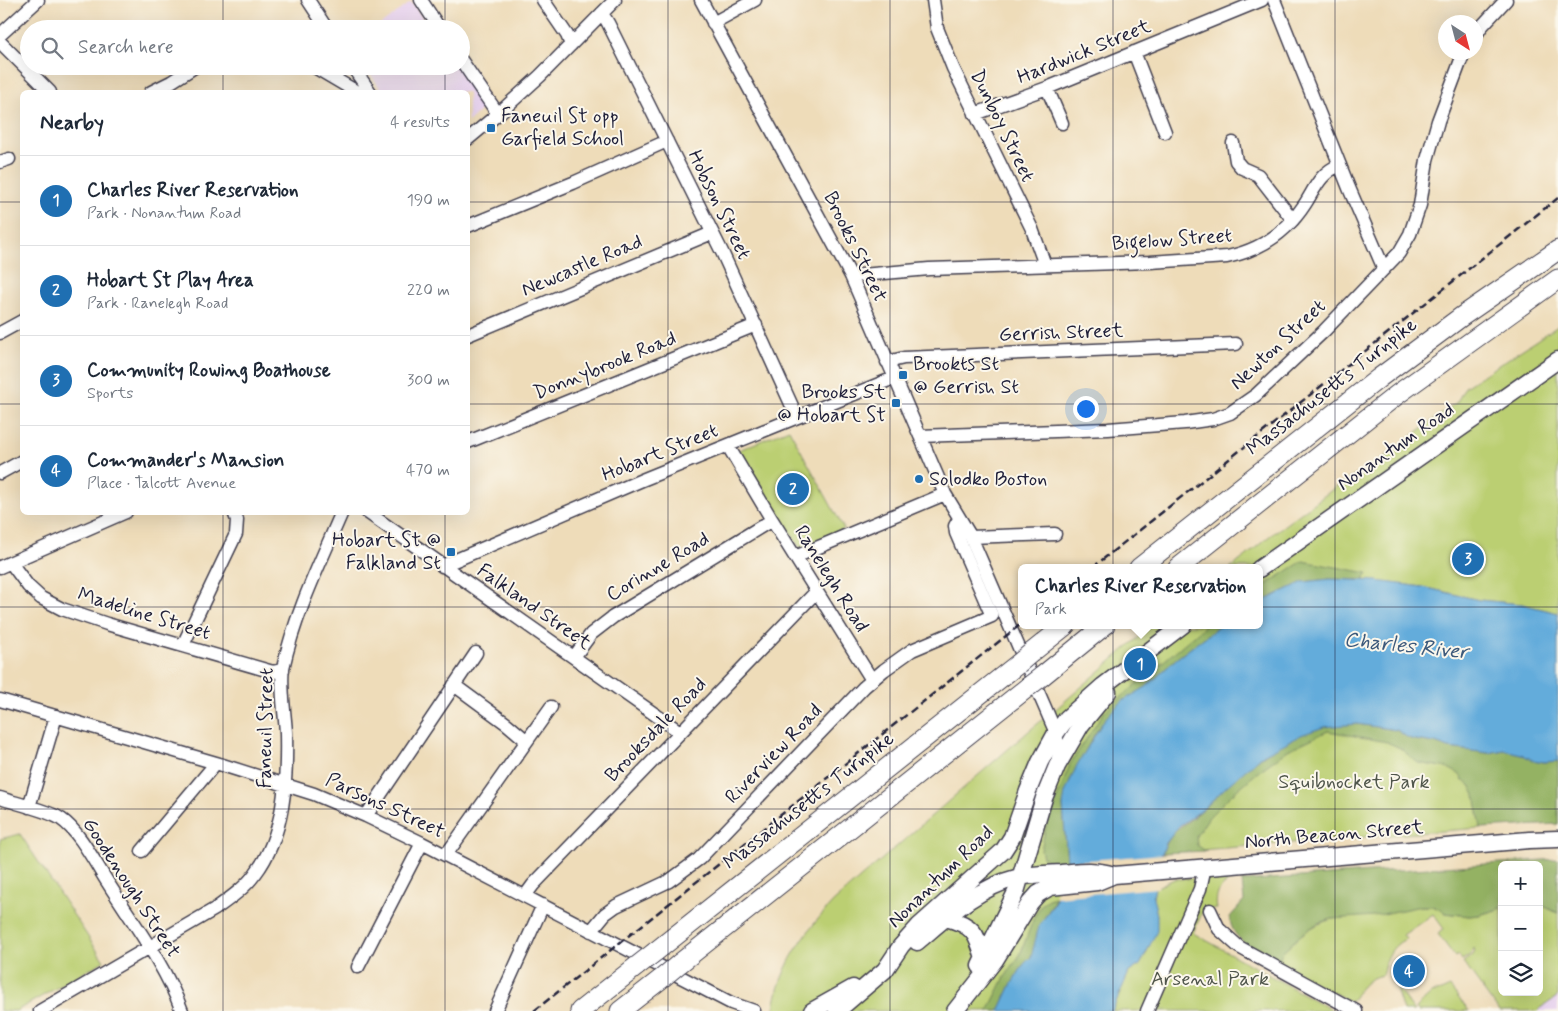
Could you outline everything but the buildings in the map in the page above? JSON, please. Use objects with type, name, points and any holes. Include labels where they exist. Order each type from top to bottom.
[{"type":"highway","name":"Massachusetts Turnpike","points":[[1144,564],[1372,384],[1454,322],[1558,250]]},
{"type":"highway","points":[[1183,564],[1398,394],[1558,279]]},
{"type":"highway","name":"Massachusetts Turnpike","points":[[580,1011],[1061,629]]},
{"type":"highway","points":[[620,1011],[1100,629]]},
{"type":"main road","name":"Nonantum Road","points":[[1263,566],[1558,360]]},
{"type":"main road","name":"Nonantum Road","points":[[885,970],[914,931],[995,859],[1008,844],[1034,777],[1056,733],[1067,718],[1090,696],[1178,629]]},
{"type":"main road","name":"Nonantum Road","points":[[954,1011],[984,959],[1010,908],[1044,798],[1057,766],[1090,713],[1149,652]]},
{"type":"main road","name":"North Beacon Street","points":[[812,1011],[885,970],[946,918],[986,890],[1002,882],[1021,877],[1098,882],[1114,874],[1558,839]]},
{"type":"main road","name":"North Beacon Street","points":[[954,1011],[995,960],[1032,901],[1055,880]]},
{"type":"main road","points":[[946,918],[962,923],[974,932],[980,943],[984,959]]},
{"type":"main road","points":[[837,1011],[885,970]]},
{"type":"street","points":[[0,36],[38,0]]},
{"type":"street","points":[[308,0],[321,20]]},
{"type":"street","points":[[421,0],[434,20]]},
{"type":"street","points":[[542,0],[572,45]]},
{"type":"street","points":[[470,137],[572,45],[615,0]]},
{"type":"street","name":"Brooks Street","points":[[701,0],[851,276],[944,494],[971,537],[1056,733],[1059,752],[1057,766]]},
{"type":"street","points":[[714,23],[755,0]]},
{"type":"street","name":"Dunboy Street","points":[[933,0],[937,28],[953,68],[1032,230],[1045,265]]},
{"type":"street","name":"Hardwick Street","points":[[975,114],[1046,88],[1262,0]]},
{"type":"street","points":[[1274,0],[1384,269]]},
{"type":"street","points":[[1483,25],[1506,0]]},
{"type":"street","name":"Hobson Street","points":[[602,13],[712,233],[797,417]]},
{"type":"street","points":[[0,42],[20,62]]},
{"type":"street","points":[[1134,52],[1165,132]]},
{"type":"street","name":"Newton Street","points":[[920,436],[1108,429],[1213,419],[1230,413],[1256,395],[1324,331],[1399,253],[1410,234],[1420,205],[1427,160],[1438,121],[1461,60]]},
{"type":"street","points":[[470,73],[498,114]]},
{"type":"street","points":[[33,75],[48,90]]},
{"type":"street","points":[[154,90],[180,75]]},
{"type":"street","points":[[326,75],[347,90]]},
{"type":"street","points":[[358,75],[369,90]]},
{"type":"street","points":[[1046,88],[1062,123]]},
{"type":"street","points":[[470,225],[573,183],[667,141]]},
{"type":"street","points":[[1234,143],[1236,161],[1242,168],[1258,175],[1293,220]]},
{"type":"street","name":"Bigelow Street","points":[[851,276],[930,269],[1150,262],[1227,257],[1248,252],[1266,243],[1293,220],[1318,181],[1330,170],[1340,165]]},
{"type":"street","name":"Newcastle Road","points":[[470,334],[712,233]]},
{"type":"street","points":[[0,333],[20,322]]},
{"type":"street","name":"Donnybrook Road","points":[[470,441],[756,325]]},
{"type":"street","name":"Gerrish Street","points":[[888,362],[904,358],[1236,344]]},
{"type":"street","name":"Hobart Street","points":[[442,566],[642,480],[894,378]]},
{"type":"street","name":"Ranelegh Road","points":[[728,446],[816,592],[872,680]]},
{"type":"street","points":[[0,473],[20,463]]},
{"type":"street","points":[[795,557],[944,494]]},
{"type":"street","points":[[6,565],[119,515]]},
{"type":"street","points":[[183,645],[236,534],[237,520],[235,515]]},
{"type":"street","name":"Faneuil Street","points":[[40,1011],[215,909],[238,892],[256,874],[277,829],[286,784],[283,670],[297,617],[341,515]]},
{"type":"street","name":"Falkland Street","points":[[371,515],[680,732]]},
{"type":"street","name":"Riverview Road","points":[[591,931],[605,914],[616,906],[669,881],[699,859],[872,680],[912,650],[992,616],[956,532],[955,526],[960,519]]},
{"type":"street","name":"Corinne Road","points":[[574,657],[592,634],[613,617],[772,520]]},
{"type":"street","points":[[971,537],[1055,534]]},
{"type":"street","name":"Madeline Street","points":[[6,565],[41,598],[62,610],[273,672],[283,670]]},
{"type":"street","name":"Brooksdale Road","points":[[525,896],[533,885],[816,592]]},
{"type":"street","points":[[366,816],[476,654]]},
{"type":"street","points":[[454,685],[527,741]]},
{"type":"street","name":"Parsons Street","points":[[0,700],[286,784],[366,816],[525,896],[736,1007],[754,1011]]},
{"type":"street","points":[[446,856],[551,707]]},
{"type":"street","points":[[29,807],[56,716]]},
{"type":"street","points":[[142,851],[216,763]]},
{"type":"street","name":"Goodenough Street","points":[[0,798],[59,817],[69,824],[149,947],[182,1011]]},
{"type":"street","points":[[358,967],[422,843]]},
{"type":"street","points":[[1147,1011],[1200,889],[1205,867]]},
{"type":"street","points":[[495,1011],[543,906]]},
{"type":"street","points":[[1210,910],[1219,929],[1239,947],[1356,1011]]},
{"type":"shaded area","points":[[411,2],[424,20],[387,20]]},
{"type":"shaded area","points":[[371,75],[464,75],[484,107],[470,120],[470,90],[382,90]]},
{"type":"shaded area","points":[[1558,995],[1558,1011],[1537,1011]]},
{"type":"green space","points":[[1558,326],[1558,613],[1522,604],[1479,600],[1423,587],[1363,580],[1303,582],[1263,601],[1263,564],[1235,564],[1340,484],[1372,466],[1457,402],[1465,387]]},
{"type":"green space","points":[[789,429],[844,529],[800,548],[739,450]]},
{"type":"green space","points":[[1303,561],[1368,573],[1363,580],[1330,579],[1303,582],[1263,601],[1263,586]]},
{"type":"green space","points":[[1148,629],[1216,629],[1207,636],[1067,861],[1064,879],[1054,903],[999,1011],[773,1011],[780,984],[791,958],[810,929],[833,902]]},
{"type":"green space","points":[[1201,629],[1216,629],[1176,659],[1146,687],[1114,709],[1095,733],[1071,779],[1063,806],[1067,861],[1053,863],[1043,857],[1041,850],[1045,830],[1070,764],[1104,712]]},
{"type":"green space","points":[[1357,724],[1397,730],[1408,738],[1435,743],[1449,748],[1488,753],[1504,750],[1521,754],[1533,760],[1544,762],[1558,761],[1558,824],[1481,828],[1475,795],[1470,785],[1459,774],[1448,768],[1418,763],[1400,748],[1387,742],[1328,731],[1288,750],[1230,796],[1209,817],[1196,836],[1197,845],[1207,851],[1162,853],[1170,837],[1179,828],[1195,816],[1236,777],[1271,751],[1310,731],[1327,726]]},
{"type":"green space","name":"Squibnocket Park","points":[[1324,727],[1558,761],[1558,824],[1506,826],[1162,853],[1196,815],[1263,755],[1301,735]]},
{"type":"green space","points":[[20,834],[104,961],[16,1011],[0,1011],[0,839]]},
{"type":"green space","points":[[1558,859],[1558,913],[1543,906],[1543,861],[1529,861]]},
{"type":"green space","points":[[1498,863],[1498,909],[1469,916],[1446,913],[1433,906],[1421,906],[1374,916],[1332,919],[1318,923],[1301,935],[1281,954],[1280,960],[1286,968],[1250,948],[1236,934],[1230,917],[1244,901],[1242,881]]},
{"type":"green space","name":"Arsenal Park","points":[[1238,878],[1228,882],[1220,889],[1216,903],[1217,909],[1203,911],[1193,933],[1334,1011],[1112,1011],[1129,972],[1140,965],[1147,952],[1157,915],[1153,898],[1155,888],[1174,879]]},
{"type":"green space","points":[[1056,897],[1047,914],[1031,957],[1024,964],[1011,985],[999,1011],[988,1011],[1005,977],[1020,955],[1034,917],[1041,905],[1048,899]]},
{"type":"green space","points":[[1421,906],[1433,906],[1446,913],[1469,916],[1498,909],[1498,996],[1543,996],[1543,906],[1558,913],[1558,996],[1537,1011],[1499,1011],[1463,962],[1473,955],[1474,948],[1470,955],[1462,960],[1458,955],[1455,957],[1438,934],[1444,929],[1433,914],[1403,935],[1406,939],[1392,950],[1382,975],[1367,981],[1351,1002],[1286,968],[1280,960],[1281,954],[1298,937],[1310,928],[1332,919]]},
{"type":"green space","points":[[1450,987],[1469,1011],[1418,1011],[1416,1008],[1432,993]]},
{"type":"green space","points":[[1397,988],[1414,1011],[1403,1011]]},
{"type":"water","name":"Charles River","points":[[1330,579],[1377,581],[1423,587],[1479,600],[1522,604],[1558,613],[1558,761],[1544,762],[1533,760],[1521,754],[1504,750],[1488,753],[1449,748],[1435,743],[1408,738],[1397,730],[1357,724],[1324,727],[1301,735],[1263,755],[1203,809],[1179,826],[1166,843],[1162,853],[1153,897],[1157,915],[1157,931],[1140,965],[1129,972],[1112,1011],[999,1011],[1011,985],[1024,964],[1031,957],[1039,926],[1054,903],[1064,879],[1067,861],[1063,806],[1065,793],[1077,765],[1104,720],[1124,700],[1146,687],[1176,659],[1216,629],[1263,629],[1263,601],[1303,582]]},
{"type":"pier","points":[[1164,854],[1158,888],[1056,897],[1055,892],[1061,878],[1064,862]]},
{"type":"railway","points":[[1097,564],[1558,198]]},
{"type":"railway","points":[[534,1011],[1018,626]]},
{"type":"place","name":"Faneuil St opp Garfield School","points":[[491,128]]},
{"type":"place","name":"Brookts St @ Gerrish St","points":[[903,375]]},
{"type":"place","name":"Brooks St @ Hobart St","points":[[896,403]]},
{"type":"place","name":"Solodko Boston","points":[[919,479]]},
{"type":"place","name":"Hobart St Play Area","points":[[793,489]]},
{"type":"place","name":"Hobart St @ Falkland St","points":[[451,552]]},
{"type":"place","name":"Community Rowing Boathouse","points":[[1468,559]]},
{"type":"place","name":"Charles River Reservation","points":[[1140,664]]},
{"type":"place","name":"Commander's Mansion","points":[[1409,971]]}]
